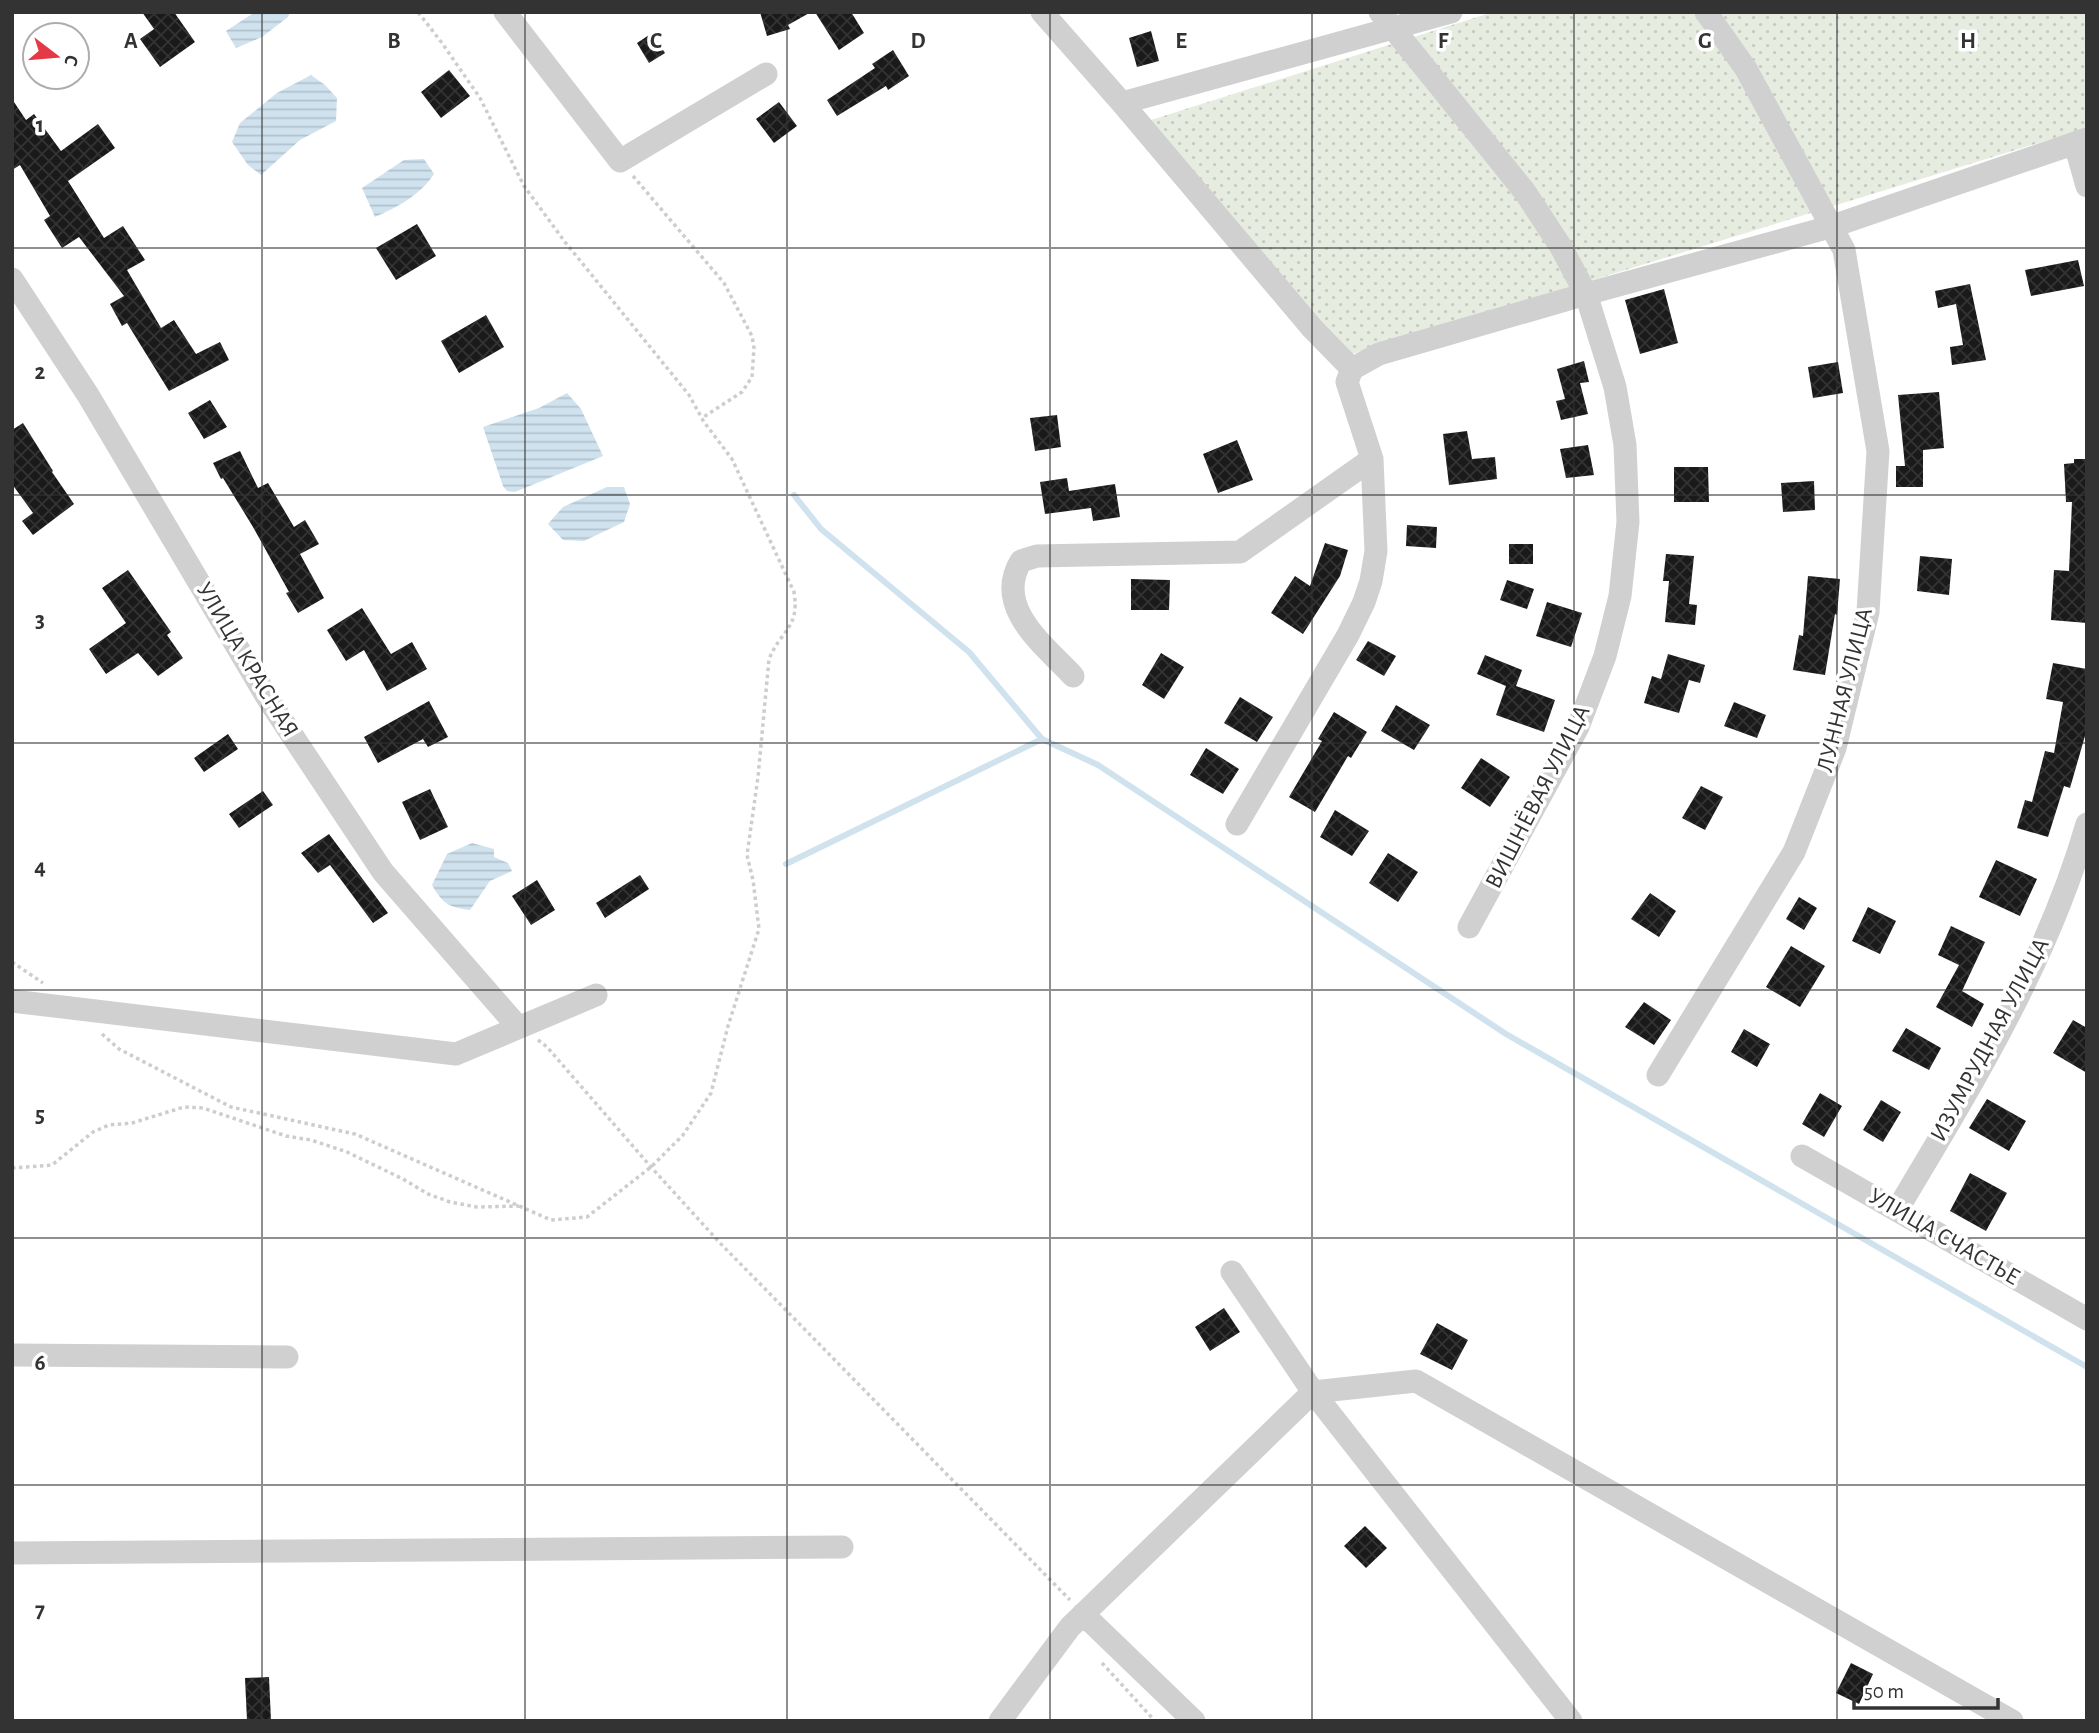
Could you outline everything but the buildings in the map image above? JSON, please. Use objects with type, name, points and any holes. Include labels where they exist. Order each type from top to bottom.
[{"type":"street","points":[[505,12],[620,162],[766,74]]},
{"type":"street","points":[[1042,12],[1312,328],[1352,369]]},
{"type":"street","points":[[1122,103],[1387,20],[1451,12]]},
{"type":"street","name":"ЛУННАЯ УЛИЦА","points":[[1658,1075],[1794,852],[1835,748],[1868,612],[1878,451],[1844,250],[1746,69],[1706,12]]},
{"type":"street","name":"ВИШНЁВАЯ УЛИЦА","points":[[1387,20],[1525,192],[1561,247],[1586,294],[1615,387],[1625,445],[1628,522],[1620,596],[1605,656],[1578,727],[1469,927]]},
{"type":"street","points":[[1237,824],[1348,635],[1371,581],[1376,551],[1372,459],[1347,382],[1352,369],[1379,354],[1830,227],[2081,142],[2087,186]]},
{"type":"street","name":"УЛИЦА КРАСНАЯ","points":[[12,279],[88,396],[268,699],[383,872],[516,1023]]},
{"type":"street","points":[[1073,676],[1030,630],[1016,608],[1012,586],[1014,573],[1021,561],[1037,556],[1240,552],[1372,459]]},
{"type":"street","name":"ИЗУМРУДНАЯ УЛИЦА","points":[[1897,1210],[1949,1122],[2033,968],[2087,824]]},
{"type":"street","points":[[12,1001],[456,1054],[516,1023],[596,995]]},
{"type":"street","name":"УЛИЦА СЧАСТЬЕ","points":[[1802,1156],[2087,1319]]},
{"type":"street","points":[[1233,1272],[1313,1392],[1572,1721]]},
{"type":"street","points":[[12,1355],[287,1357]]},
{"type":"street","points":[[1000,1721],[1070,1627],[1313,1392],[1416,1381],[2012,1721]]},
{"type":"street","points":[[12,1553],[842,1547]]},
{"type":"street","points":[[1083,1614],[1194,1721]]},
{"type":"path","points":[[101,1033],[119,1049],[231,1107],[355,1134],[551,1220],[587,1217],[651,1167],[683,1135],[711,1093],[728,1027],[759,929],[747,855],[758,777],[769,659],[774,646],[796,616],[794,592],[732,459],[702,418],[690,395],[565,242],[524,186],[480,98],[418,12]]},
{"type":"path","points":[[620,162],[724,283],[752,336],[752,377],[742,392],[702,418]]},
{"type":"path","points":[[12,962],[53,989],[74,1008]]},
{"type":"path","points":[[516,1023],[547,1047],[720,1243],[1083,1614]]},
{"type":"path","points":[[12,1168],[52,1165],[93,1132],[110,1125],[132,1123],[184,1107],[203,1108],[286,1136],[311,1140],[347,1152],[428,1194],[450,1202],[477,1207],[523,1206]]},
{"type":"path","points":[[1097,1658],[1155,1721]]},
{"type":"shaded area","points":[[1493,12],[2087,12],[2087,128],[1346,356],[1151,120]]},
{"type":"water","points":[[255,12],[290,12],[288,17],[262,37],[236,48],[226,31]]},
{"type":"water","points":[[311,75],[337,98],[336,121],[300,140],[261,175],[248,165],[232,142],[240,123],[277,93]]},
{"type":"water","points":[[424,159],[434,174],[408,200],[375,217],[362,188],[404,160]]},
{"type":"water","points":[[567,393],[581,409],[603,456],[515,492],[507,491],[483,427],[539,408]]},
{"type":"water","points":[[607,487],[624,487],[630,504],[624,522],[584,541],[563,540],[548,524],[563,507]]},
{"type":"water","points":[[472,843],[494,849],[494,857],[508,863],[512,871],[490,881],[470,910],[447,904],[432,885],[447,854]]},
{"type":"waterway","points":[[794,495],[821,529],[969,652],[1042,739]]},
{"type":"waterway","points":[[786,864],[1042,739],[1098,765],[1506,1034],[2087,1367]]}]
